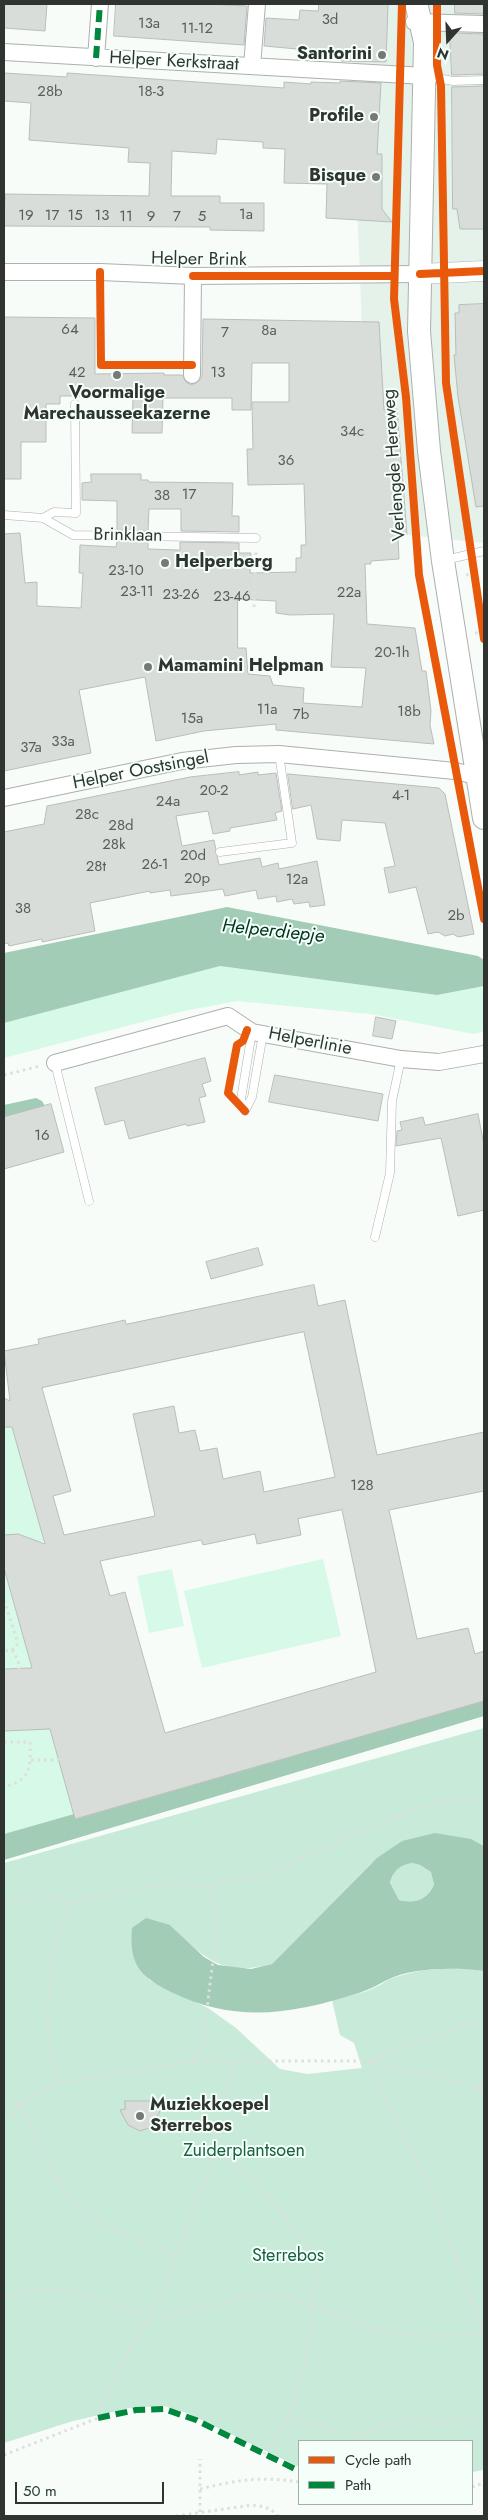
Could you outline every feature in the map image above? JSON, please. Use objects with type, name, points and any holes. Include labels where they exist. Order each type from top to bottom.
[{"type":"main road","name":"Verlengde Hereweg","points":[[417,14],[410,42],[410,64],[420,76],[423,98],[419,331],[421,365],[443,561],[480,777],[484,818]]},
{"type":"street","name":"Helper Kerkstraat","points":[[96,58],[100,4]]},
{"type":"street","name":"Helper Kerkstraat","points":[[252,66],[257,4]]},
{"type":"street","name":"Verlengde Hereweg","points":[[417,14],[484,24]]},
{"type":"street","name":"Helper Kerkstraat","points":[[4,52],[420,76]]},
{"type":"street","points":[[420,274],[484,271]]},
{"type":"street","name":"Helper Brink","points":[[4,272],[100,272],[193,276],[420,274]]},
{"type":"street","points":[[192,375],[193,276]]},
{"type":"street","name":"Helper Oostsingel","points":[[4,798],[182,761],[236,755],[279,754],[455,771],[480,777]]},
{"type":"street","name":"Helperlinie","points":[[55,1063],[228,1016],[257,1033],[401,1059],[440,1062],[484,1054]]},
{"type":"lane","points":[[420,76],[453,81],[484,80]]},
{"type":"lane","points":[[43,518],[54,512],[76,513],[75,404]]},
{"type":"lane","name":"Brinklaan","points":[[4,515],[43,518],[73,535],[256,538]]},
{"type":"lane","points":[[443,561],[484,551]]},
{"type":"lane","points":[[220,852],[292,843],[279,754]]},
{"type":"lane","points":[[257,1033],[252,1097],[245,1111],[241,1099],[257,1033]]},
{"type":"lane","points":[[376,1237],[390,1173],[392,1101],[401,1059]]},
{"type":"lane","points":[[55,1063],[89,1201]]},
{"type":"path","points":[[254,607],[256,538]]},
{"type":"path","points":[[471,553],[476,582]]},
{"type":"path","points":[[482,625],[484,639]]},
{"type":"path","points":[[4,1075],[55,1063]]},
{"type":"path","points":[[4,1600],[17,1640],[17,1646],[12,1650],[4,1651]]},
{"type":"path","points":[[12,1650],[18,1660],[19,1669]]},
{"type":"path","points":[[4,1742],[30,1742],[31,1760],[30,1769],[22,1780],[4,1787]]},
{"type":"path","points":[[31,1760],[59,1760]]},
{"type":"path","points":[[4,1902],[54,1897],[71,1903],[112,1892],[166,1884],[208,1886],[276,1871],[355,1833],[410,1810],[450,1799],[484,1799]]},
{"type":"path","points":[[194,2061],[202,2041],[214,1953],[216,1910],[208,1886]]},
{"type":"path","points":[[56,2083],[50,2060],[49,1977],[60,1928],[71,1903]]},
{"type":"path","points":[[369,2062],[484,2018]]},
{"type":"path","points":[[4,2122],[20,2105],[56,2083],[194,2061],[369,2062],[484,2088]]},
{"type":"path","points":[[4,2455],[98,2418],[102,2403],[151,2316],[178,2255],[216,2149],[235,2062]]},
{"type":"path","points":[[4,2298],[25,2292],[55,2290],[151,2316],[171,2315],[234,2300],[263,2296],[298,2298],[373,2329],[409,2335],[484,2333],[435,2200],[369,2062]]},
{"type":"path","points":[[478,2088],[484,2104]]},
{"type":"path","points":[[4,2102],[20,2105]]},
{"type":"path","points":[[20,2105],[45,2160],[81,2205],[100,2222],[121,2234],[178,2255]]},
{"type":"path","points":[[216,2149],[234,2162],[270,2199],[302,2240],[313,2262],[316,2282],[314,2304],[300,2379],[289,2416],[264,2454]]},
{"type":"path","points":[[289,2416],[355,2436]]},
{"type":"path","points":[[351,2440],[355,2436],[403,2419],[429,2422],[484,2418]]},
{"type":"path","points":[[200,2459],[200,2512]]},
{"type":"path","points":[[200,2489],[241,2479],[270,2477],[298,2482]]},
{"type":"path","points":[[176,2516],[252,2505],[274,2511],[278,2516]]},
{"type":"shaded area","points":[[353,4],[484,4],[484,543],[370,531],[352,77]]},
{"type":"shaded area","points":[[220,966],[437,995],[484,986],[484,1031],[474,1034],[370,1014],[237,1001],[184,1011],[4,1058],[4,1023]]},
{"type":"shaded area","points":[[10,1417],[44,1541],[28,1546],[4,1542],[4,1418]]},
{"type":"shaded area","points":[[323,1559],[341,1636],[202,1668],[184,1591]]},
{"type":"shaded area","points":[[4,1568],[32,1668],[4,1669]]},
{"type":"shaded area","points":[[172,1569],[184,1626],[149,1633],[137,1576]]},
{"type":"shaded area","points":[[50,1728],[74,1814],[4,1834],[4,1731]]},
{"type":"green space","name":"Sterrebos","points":[[484,1728],[484,1846],[471,1839],[402,1841],[371,1864],[272,1964],[239,1968],[215,1962],[193,1947],[170,1925],[149,1980],[208,2008],[236,2028],[280,2069],[307,2074],[362,2068],[354,2043],[340,2035],[332,2000],[375,1988],[390,1979],[413,1972],[448,1968],[484,1971],[484,2470],[473,2472],[473,2440],[298,2440],[298,2467],[187,2413],[164,2406],[130,2408],[73,2421],[4,2443],[4,1863]]},
{"type":"green space","points":[[412,1863],[420,1865],[431,1872],[434,1886],[420,1900],[399,1900],[390,1884],[391,1879],[398,1869]]},
{"type":"water","name":"Helperdiepje","points":[[227,907],[478,956],[484,960],[484,986],[437,995],[220,966],[4,1023],[4,953]]},
{"type":"water","points":[[36,1098],[42,1101],[48,1111],[4,1124],[4,1105]]},
{"type":"water","points":[[484,1701],[484,1716],[4,1860],[4,1834],[74,1814],[76,1819]]},
{"type":"water","points":[[435,1833],[471,1839],[484,1846],[484,1971],[461,1969],[421,1970],[397,1976],[359,1993],[311,2006],[265,2012],[242,2012],[219,2009],[171,1992],[151,1980],[138,1968],[132,1951],[132,1928],[146,1918],[170,1925],[204,1957],[218,1965],[251,1969],[272,1964],[377,1858],[402,1841]],"holes":[[[412,1863],[420,1865],[431,1872],[434,1885],[428,1894],[420,1900],[399,1900],[390,1883],[393,1875],[404,1865]]]},
{"type":"building","points":[[4,4],[47,4],[45,31],[4,28]]},
{"type":"building","points":[[116,4],[247,6],[244,45],[114,36]]},
{"type":"building","points":[[319,4],[388,4],[386,62],[341,61],[341,53],[264,46],[266,18],[299,20],[300,10],[318,11]]},
{"type":"building","points":[[455,4],[484,4],[484,14],[455,13]]},
{"type":"building","points":[[450,33],[484,34],[484,74],[452,75]]},
{"type":"building","points":[[4,73],[67,77],[67,73],[284,88],[284,82],[311,84],[311,82],[340,83],[340,81],[381,83],[377,154],[382,154],[382,209],[392,222],[326,218],[327,184],[284,183],[285,149],[263,148],[263,142],[217,139],[216,154],[172,151],[171,196],[220,196],[220,203],[264,203],[264,231],[210,230],[210,227],[4,226],[5,194],[149,196],[150,163],[128,162],[129,148],[29,140],[31,103],[4,101]]},
{"type":"building","points":[[484,86],[484,229],[460,229],[457,209],[453,209],[452,87]]},
{"type":"building","points":[[484,304],[484,506],[476,507],[458,397],[454,355],[456,355],[455,313],[459,313],[459,305]]},
{"type":"building","points":[[4,317],[95,318],[95,374],[164,373],[164,375],[182,375],[187,383],[192,385],[200,380],[202,376],[203,319],[379,322],[384,410],[397,409],[407,535],[398,536],[399,559],[371,561],[371,564],[365,564],[367,624],[415,628],[422,671],[426,671],[431,711],[430,725],[434,744],[276,730],[276,724],[204,731],[156,741],[145,677],[79,690],[91,753],[4,771],[4,534],[20,533],[25,583],[37,582],[37,606],[81,608],[83,573],[79,573],[80,545],[116,547],[117,541],[148,542],[148,549],[180,550],[180,542],[239,543],[239,553],[251,553],[250,573],[296,572],[296,558],[301,558],[301,545],[306,545],[304,484],[248,485],[247,449],[253,449],[252,402],[289,402],[289,363],[252,363],[251,410],[232,410],[232,398],[163,398],[162,433],[132,433],[133,396],[60,396],[60,404],[46,404],[46,442],[21,442],[21,479],[4,479]],"holes":[[[238,599],[276,601],[276,613],[290,615],[334,614],[331,667],[366,668],[362,707],[303,703],[304,688],[273,685],[270,676],[248,674],[246,648],[238,648]]]},
{"type":"building","points":[[91,474],[141,474],[141,480],[148,480],[149,482],[233,483],[232,516],[239,516],[239,532],[181,531],[181,509],[149,509],[148,531],[117,530],[117,501],[82,500],[82,483],[91,482]]},
{"type":"building","points":[[239,772],[239,775],[258,772],[258,775],[276,773],[282,811],[275,813],[277,820],[230,828],[230,831],[213,834],[208,811],[176,816],[182,846],[214,840],[219,865],[260,858],[262,867],[278,863],[279,869],[317,861],[325,905],[310,907],[309,902],[294,904],[292,899],[277,902],[276,896],[258,899],[256,890],[225,896],[223,889],[171,896],[170,890],[150,893],[150,891],[90,903],[95,931],[42,942],[42,939],[9,946],[8,943],[4,944],[4,832],[44,824],[47,806],[190,777]]},
{"type":"building","points":[[288,774],[439,788],[445,794],[474,934],[458,937],[453,934],[445,936],[438,932],[428,934],[416,887],[389,893],[384,868],[395,866],[385,823],[342,820],[340,841],[317,839],[311,805],[293,809]]},
{"type":"building","points":[[376,1017],[396,1021],[392,1039],[373,1036]]},
{"type":"building","points":[[205,1058],[211,1081],[202,1084],[206,1096],[199,1098],[205,1122],[187,1126],[186,1124],[129,1139],[124,1120],[105,1125],[95,1088]]},
{"type":"building","points":[[275,1075],[383,1094],[378,1121],[269,1102]]},
{"type":"building","points":[[51,1104],[64,1152],[4,1169],[4,1117]]},
{"type":"building","points":[[478,1114],[484,1145],[484,1210],[458,1216],[441,1138],[396,1146],[397,1131],[402,1130],[400,1122],[423,1117],[425,1125]]},
{"type":"building","points":[[258,1248],[263,1265],[211,1279],[206,1262]]},
{"type":"building","points":[[314,1285],[318,1306],[345,1300],[377,1455],[484,1432],[484,1491],[389,1510],[417,1639],[468,1628],[475,1654],[484,1651],[484,1701],[75,1819],[50,1729],[4,1731],[4,1669],[32,1668],[4,1568],[4,1535],[18,1534],[45,1544],[12,1427],[4,1427],[4,1398],[10,1401],[4,1351],[39,1344],[38,1339],[125,1320],[126,1324]],"holes":[[[304,1332],[335,1477],[264,1492],[260,1471],[223,1479],[217,1448],[200,1451],[195,1430],[179,1433],[174,1406],[133,1414],[155,1516],[64,1535],[53,1496],[71,1491],[42,1388]],[[342,1510],[376,1672],[165,1733],[125,1592],[110,1596],[100,1561],[201,1540],[203,1545],[255,1534],[257,1544],[301,1535],[298,1519]]]},
{"type":"building","name":"Muziekkoepel Sterrebos","points":[[125,2101],[156,2101],[155,2108],[161,2109],[152,2127],[140,2131],[128,2125],[120,2110],[125,2109]]},
{"type":"marked path","points":[[96,58],[100,4]]},
{"type":"marked path","points":[[98,2418],[136,2410],[164,2409],[196,2420],[298,2471]]},
{"type":"cycle path","points":[[402,4],[394,299],[406,397],[419,575],[484,919]]},
{"type":"cycle path","points":[[437,4],[437,65],[441,86],[446,383],[484,639]]},
{"type":"cycle path","points":[[420,274],[484,271]]},
{"type":"cycle path","points":[[100,272],[101,365],[192,365]]},
{"type":"cycle path","points":[[193,276],[394,276]]},
{"type":"cycle path","points":[[245,1111],[228,1093],[237,1045],[243,1041],[247,1030]]},
{"type":"place","name":"Santorini","points":[[382,55]]},
{"type":"place","name":"Profile","points":[[374,117]]},
{"type":"place","name":"Bisque","points":[[376,177]]},
{"type":"place","name":"Voormalige Marechausseekazerne","points":[[117,375]]},
{"type":"place","name":"Helperberg","points":[[165,563]]},
{"type":"place","name":"Mamamini Helpman","points":[[148,667]]},
{"type":"place","name":"Muziekkoepel Sterrebos","points":[[140,2116]]},
{"type":"park label","name":"Zuiderplantsoen","points":[[244,2152]]}]
